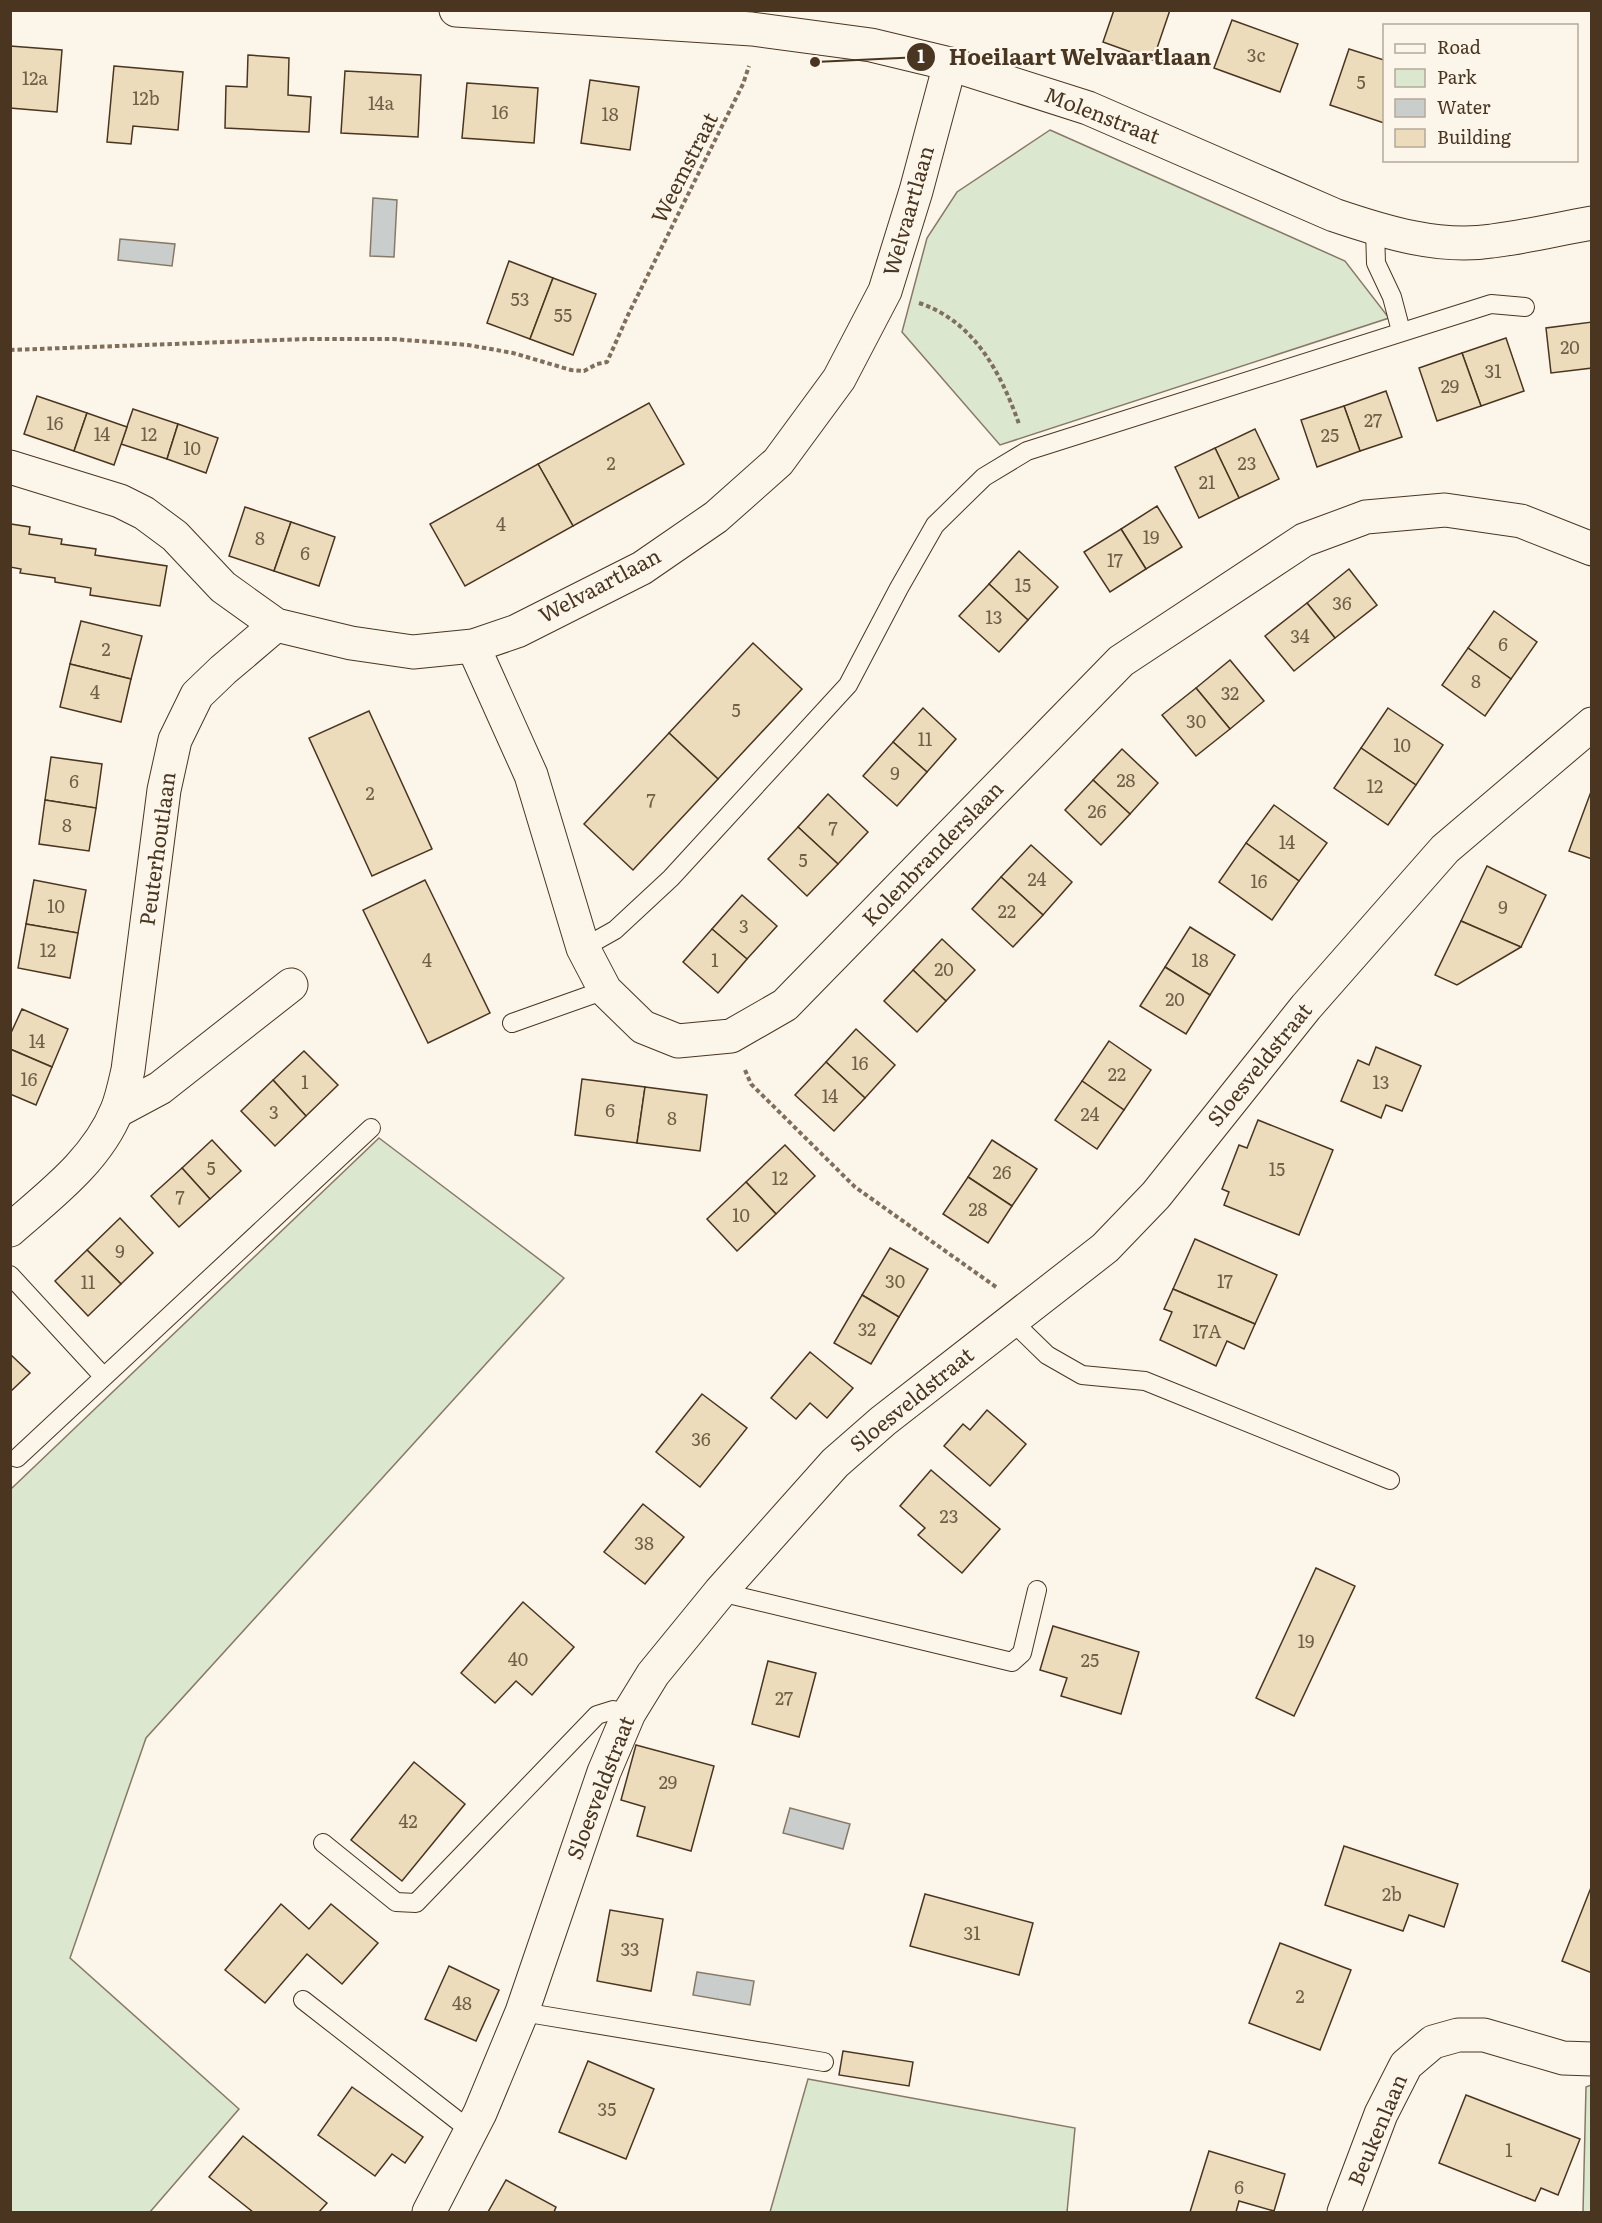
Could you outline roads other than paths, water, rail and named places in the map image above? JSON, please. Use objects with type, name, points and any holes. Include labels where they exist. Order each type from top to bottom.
[{"type":"street","name":"Molenstraat","points":[[456,10],[752,29],[871,45],[950,64],[1088,108],[1334,215],[1375,229],[1451,242],[1490,242],[1592,222]]},
{"type":"street","name":"Welvaartlaan","points":[[10,468],[120,501],[144,513],[175,536],[223,587],[276,625],[351,643],[413,652],[473,646],[517,631],[642,568],[716,517],[778,462],[839,379],[885,291],[916,191],[950,64]]},
{"type":"street","name":"Kolenbranderslaan","points":[[473,646],[531,775],[582,948],[605,990],[644,1027],[678,1041],[731,1036],[785,1005],[1121,661],[1304,540],[1366,517],[1445,510],[1521,521],[1592,549]]},
{"type":"street","name":"Peuterhoutlaan","points":[[10,1230],[66,1181],[95,1149],[117,1111],[128,1070],[164,789],[175,740],[197,696],[223,670],[276,625]]},
{"type":"street","name":"Sloesveldstraat","points":[[429,2212],[471,2131],[522,2012],[604,1772],[629,1713],[653,1674],[720,1592],[835,1463],[883,1421],[1105,1248],[1156,1195],[1306,1007],[1445,849],[1592,724]]},
{"type":"street","points":[[117,1111],[160,1088],[291,985]]},
{"type":"street","name":"Beukenlaan","points":[[1344,2212],[1381,2114],[1401,2075],[1407,2065],[1432,2043],[1458,2035],[1484,2035],[1563,2058],[1592,2059]]},
{"type":"lane","points":[[1375,229],[1376,263],[1392,297],[1401,331]]},
{"type":"lane","points":[[582,948],[615,930],[671,878],[848,685],[935,525],[984,477],[1027,451],[1401,331],[1491,304],[1525,307]]},
{"type":"lane","points":[[512,1023],[605,990]]},
{"type":"lane","points":[[16,1458],[371,1128]]},
{"type":"lane","points":[[10,1275],[103,1376]]},
{"type":"lane","points":[[1017,1317],[1047,1355],[1082,1375],[1145,1381],[1390,1480]]},
{"type":"lane","points":[[720,1592],[1012,1662],[1022,1653],[1037,1590]]},
{"type":"lane","points":[[323,1843],[396,1902],[416,1903],[597,1715],[613,1710],[629,1713]]},
{"type":"lane","points":[[303,2000],[471,2131]]},
{"type":"lane","points":[[522,2012],[824,2062]]},
{"type":"water","points":[[373,198],[397,200],[394,257],[370,256]]},
{"type":"water","points":[[120,239],[175,244],[172,266],[118,260]]},
{"type":"water","points":[[790,1808],[850,1824],[843,1849],[783,1833]]},
{"type":"water","points":[[697,1972],[754,1981],[750,2005],[693,1995]]},
{"type":"place","name":"Hoeilaart Welvaartlaan","points":[[815,62]]}]
